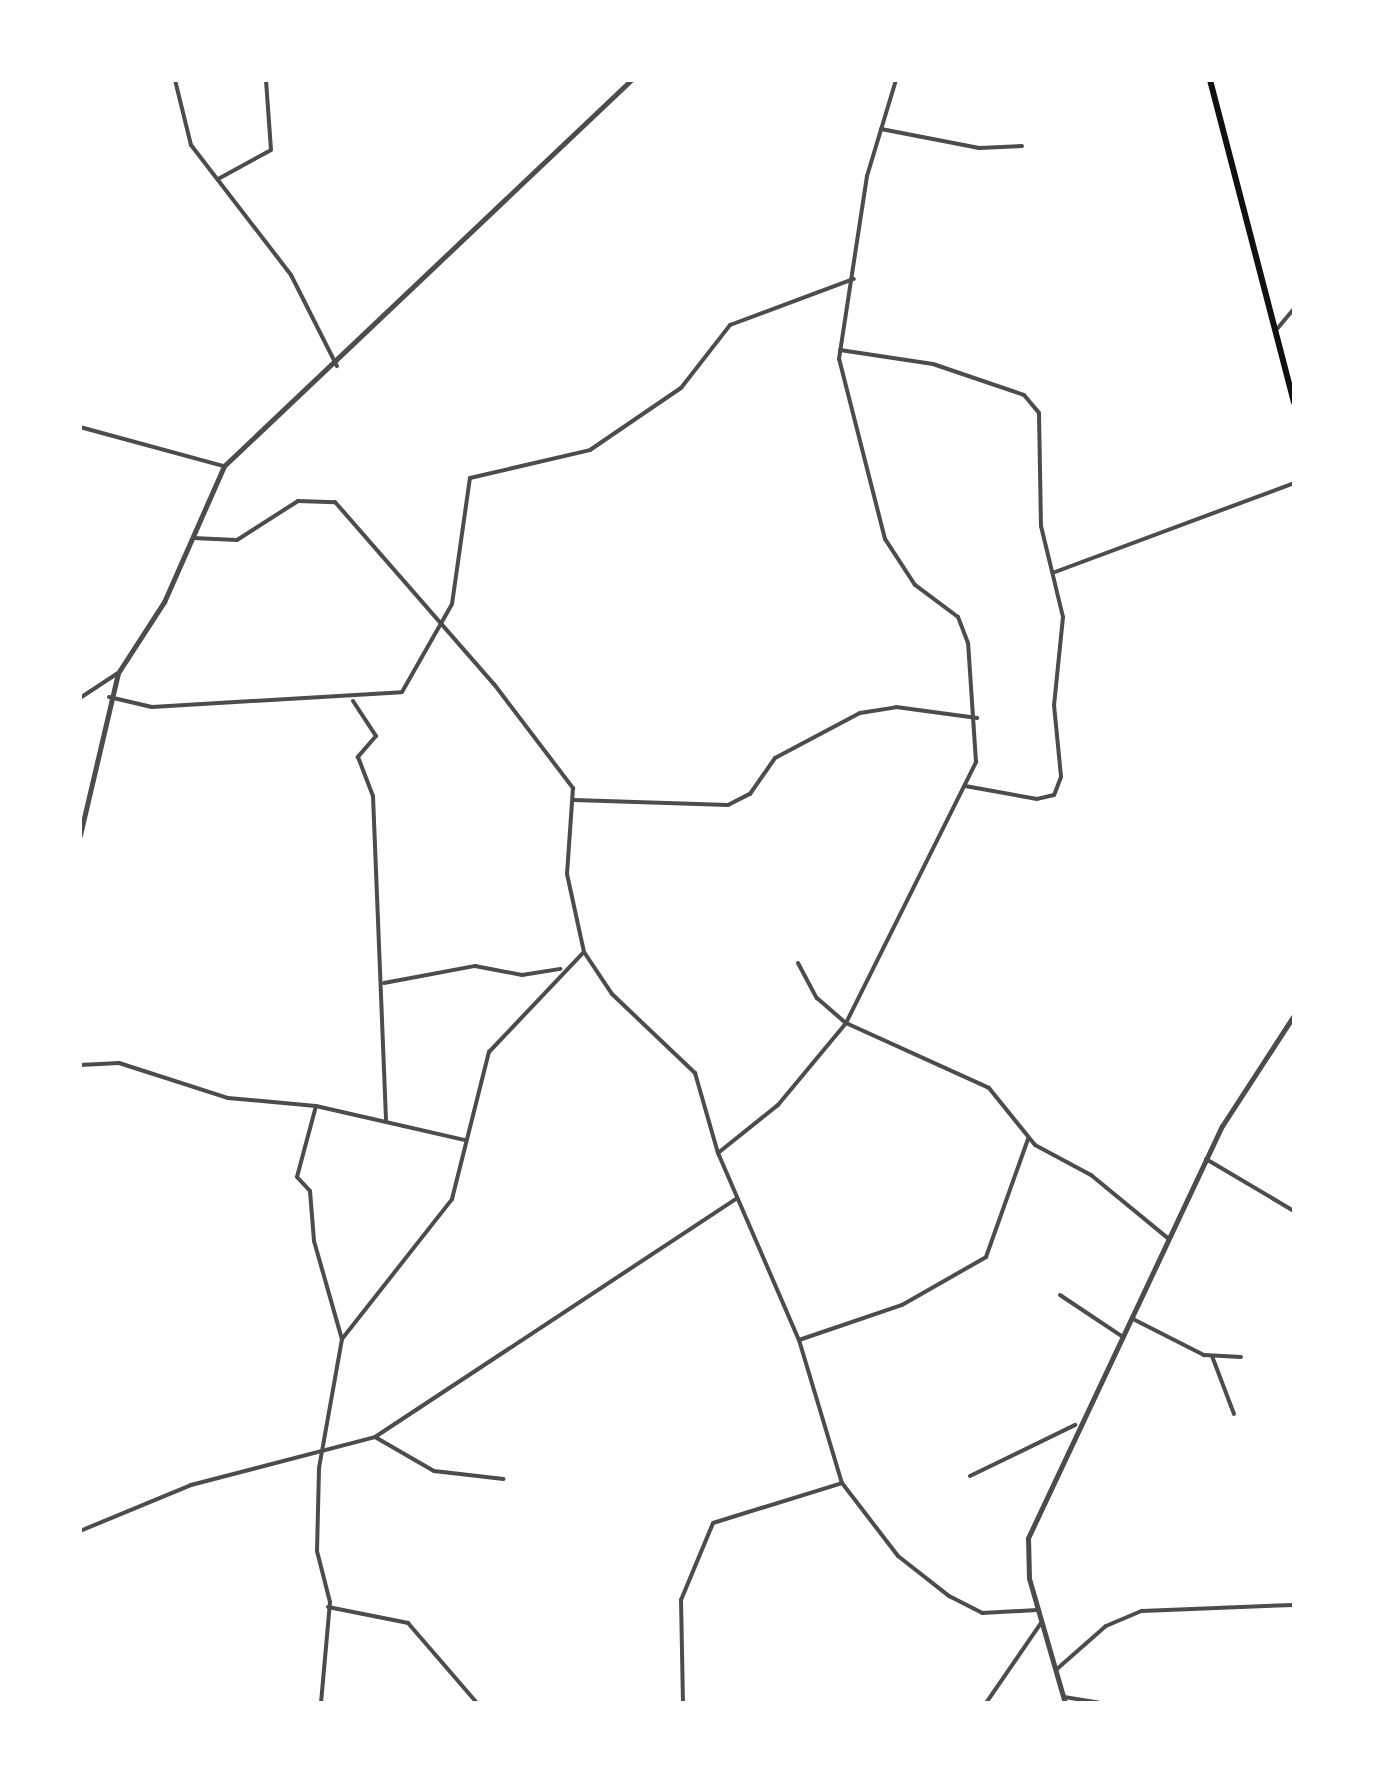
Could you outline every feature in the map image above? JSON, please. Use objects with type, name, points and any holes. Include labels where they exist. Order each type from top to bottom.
[{"type":"main road","points":[[1210,80],[1294,402]]},
{"type":"street","points":[[175,80],[185,135],[290,275],[338,366]]},
{"type":"street","points":[[218,179],[271,150],[266,80]]},
{"type":"street","points":[[80,834],[109,697],[118,672],[193,538],[224,466],[338,366],[479,216],[631,80]]},
{"type":"street","points":[[718,1154],[778,1105],[846,1023],[964,786],[978,718],[958,618],[914,586],[884,539],[840,350],[880,129],[896,80]]},
{"type":"street","points":[[880,129],[964,146],[1022,146]]},
{"type":"street","points":[[109,697],[152,708],[352,700],[402,692],[443,624],[456,586],[462,499],[476,472],[590,450],[681,388],[730,325],[854,279]]},
{"type":"street","points":[[1274,332],[1294,309]]},
{"type":"street","points":[[840,350],[933,364],[1031,402],[1063,617],[1054,704],[1059,788],[1037,799],[964,786]]},
{"type":"street","points":[[80,428],[224,466]]},
{"type":"street","points":[[1054,572],[1294,482]]},
{"type":"street","points":[[193,538],[237,540],[287,506],[324,498],[443,624],[574,800],[566,874],[584,952],[612,994],[690,1065],[718,1154],[799,1340],[842,1483],[898,1556],[949,1596],[982,1614],[1037,1610]]},
{"type":"street","points":[[80,698],[118,672]]},
{"type":"street","points":[[352,700],[376,736],[358,757],[373,796],[374,940],[384,983],[386,1122]]},
{"type":"street","points":[[574,800],[728,805],[750,794],[775,758],[860,713],[896,707],[978,718]]},
{"type":"street","points":[[321,1703],[328,1607],[318,1551],[324,1448],[342,1339],[371,1292],[436,1229],[467,1141],[489,1052],[584,952]]},
{"type":"street","points":[[798,963],[818,998],[846,1023],[989,1088],[1028,1139],[1169,1238]]},
{"type":"street","points":[[384,983],[475,966],[522,975],[565,968]]},
{"type":"street","points":[[1100,1703],[1064,1700],[1037,1610],[1028,1538],[1075,1425],[1133,1319],[1206,1159],[1294,1015]]},
{"type":"street","points":[[80,1065],[119,1063],[228,1098],[316,1106],[467,1141]]},
{"type":"street","points":[[316,1106],[297,1177],[310,1191],[314,1240],[342,1339]]},
{"type":"street","points":[[799,1340],[902,1305],[986,1257],[1028,1139]]},
{"type":"street","points":[[1206,1159],[1294,1211]]},
{"type":"street","points":[[80,1530],[192,1485],[375,1437],[737,1198]]},
{"type":"street","points":[[1060,1295],[1123,1337]]},
{"type":"street","points":[[1133,1319],[1212,1356],[1241,1358]]},
{"type":"street","points":[[1212,1356],[1234,1414]]},
{"type":"street","points":[[970,1476],[1075,1425]]},
{"type":"street","points":[[375,1437],[434,1471],[504,1478]]},
{"type":"street","points":[[683,1703],[681,1600],[713,1523],[842,1483]]},
{"type":"street","points":[[1057,1669],[1094,1646],[1106,1626],[1142,1611],[1294,1605]]},
{"type":"street","points":[[328,1607],[408,1622],[477,1703]]},
{"type":"street","points":[[986,1703],[1041,1623]]}]
